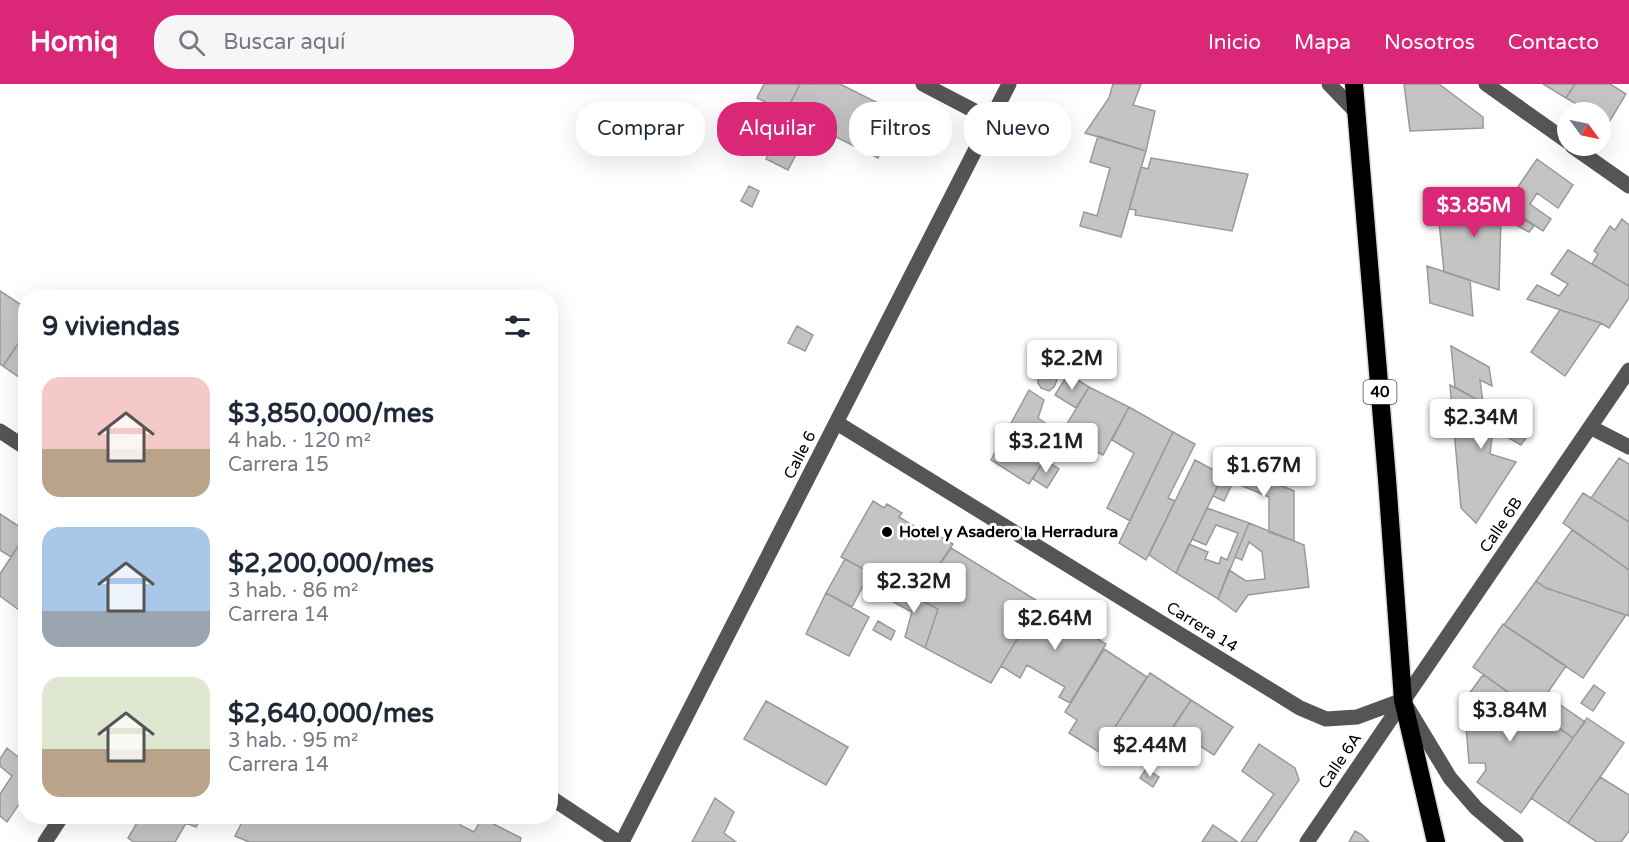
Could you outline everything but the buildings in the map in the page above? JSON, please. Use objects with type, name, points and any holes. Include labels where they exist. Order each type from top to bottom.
[{"type":"highway","name":"40","points":[[1354,84],[1403,700],[1436,842]]},
{"type":"street","points":[[923,84],[964,105]]},
{"type":"street","name":"Calle 6","points":[[999,102],[1009,84]]},
{"type":"street","points":[[1329,84],[1357,113]]},
{"type":"street","points":[[1486,84],[1557,134]]},
{"type":"street","name":"Calle 6","points":[[620,842],[837,423],[971,156]]},
{"type":"street","points":[[1586,156],[1629,186]]},
{"type":"street","name":"Calle 6B","points":[[1403,700],[1629,370]]},
{"type":"street","name":"Carrera 14","points":[[837,423],[1300,708],[1326,719],[1357,717],[1403,700]]},
{"type":"street","points":[[1590,427],[1629,447]]},
{"type":"street","points":[[0,431],[18,443]]},
{"type":"street","points":[[1403,700],[1450,778],[1476,808],[1516,842]]},
{"type":"street","name":"Calle 6A","points":[[1307,842],[1403,700]]},
{"type":"street","points":[[558,802],[620,842]]},
{"type":"street","points":[[45,842],[57,824]]},
{"type":"place","name":"Hotel y Asadero la Herradura","points":[[887,532]]}]
